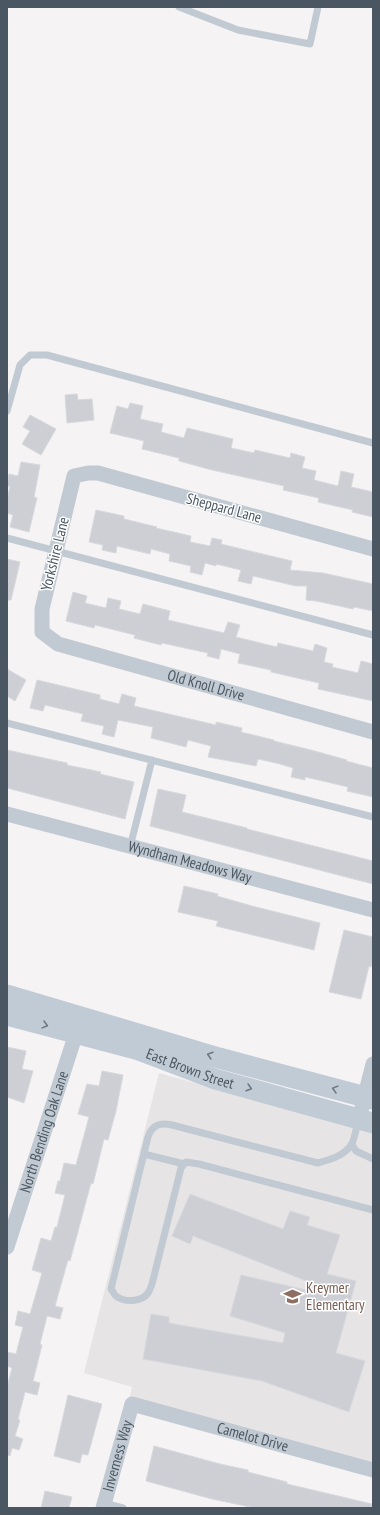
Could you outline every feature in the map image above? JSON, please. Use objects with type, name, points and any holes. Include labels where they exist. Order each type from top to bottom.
[{"type":"main road","name":"East Brown Street","points":[[7,995],[136,1049],[215,1078],[366,1121]]},
{"type":"main road","name":"East Brown Street","points":[[7,1015],[78,1024],[219,1058],[369,1098]]},
{"type":"street","name":"Sheppard Lane","points":[[74,476],[88,473],[98,473],[373,549]]},
{"type":"street","name":"Yorkshire Lane","points":[[42,632],[42,609],[74,476]]},
{"type":"street","name":"Old Knoll Drive","points":[[42,632],[58,644],[373,732]]},
{"type":"street","name":"Wyndham Meadows Way","points":[[7,814],[373,910]]},
{"type":"street","name":"North Bending Oak Lane","points":[[7,1247],[78,1024]]},
{"type":"street","points":[[366,1121],[373,1064]]},
{"type":"street","name":"Camelot Drive","points":[[132,1404],[373,1470]]},
{"type":"street","name":"Inverness Way","points":[[104,1506],[132,1404]]},
{"type":"lane","points":[[179,7],[238,30],[310,44],[318,7]]},
{"type":"lane","points":[[7,411],[20,365],[30,356],[47,356],[373,443]]},
{"type":"lane","points":[[7,538],[373,635]]},
{"type":"lane","points":[[7,723],[373,817]]},
{"type":"lane","points":[[130,846],[152,760]]},
{"type":"lane","points":[[184,1164],[181,1168],[152,1284],[148,1293],[143,1298],[133,1300],[124,1300],[115,1296],[111,1288],[144,1154],[151,1129],[156,1125],[164,1123],[318,1163],[333,1159],[352,1145],[366,1121]]},
{"type":"lane","points":[[352,1145],[356,1151],[373,1159]]},
{"type":"lane","points":[[144,1154],[184,1164],[190,1162],[373,1210]]},
{"type":"lane","points":[[104,1506],[123,1508]]},
{"type":"shaded area","points":[[159,1073],[373,1132],[373,1467],[129,1400],[132,1387],[84,1373]]},
{"type":"building","points":[[77,394],[78,400],[92,399],[94,420],[67,423],[65,395]]},
{"type":"building","points":[[130,403],[143,406],[140,419],[163,424],[161,432],[184,438],[187,428],[233,439],[231,448],[254,453],[255,450],[290,458],[291,453],[305,457],[302,468],[316,471],[314,480],[338,486],[341,471],[354,474],[351,487],[373,492],[373,517],[352,512],[353,510],[318,502],[319,498],[283,490],[284,486],[212,470],[179,461],[179,458],[142,449],[144,441],[110,433],[117,406],[128,409]]},
{"type":"building","points":[[30,415],[56,429],[41,455],[22,444],[30,431],[23,427]]},
{"type":"building","points":[[21,462],[40,465],[34,497],[37,498],[29,532],[10,527],[13,515],[7,513],[7,501],[10,486],[7,486],[9,474],[18,476]]},
{"type":"building","points":[[96,510],[124,516],[124,519],[191,536],[190,542],[210,546],[212,538],[222,540],[221,544],[292,561],[290,570],[323,573],[373,584],[373,611],[354,607],[353,609],[306,600],[307,586],[296,586],[253,576],[251,584],[238,581],[241,570],[216,564],[216,566],[205,563],[202,575],[190,572],[191,566],[169,561],[170,554],[151,549],[150,554],[117,546],[116,553],[102,550],[103,545],[89,542]]},
{"type":"building","points":[[7,559],[20,562],[11,600],[7,600]]},
{"type":"building","points":[[73,592],[87,596],[85,603],[106,608],[108,598],[121,601],[119,609],[140,614],[143,604],[170,611],[168,620],[224,633],[228,622],[240,625],[236,637],[277,647],[278,643],[313,651],[315,644],[327,648],[324,662],[333,664],[332,667],[358,673],[361,661],[373,664],[373,701],[318,689],[319,683],[238,663],[240,654],[221,649],[219,659],[207,656],[208,653],[162,643],[161,645],[134,638],[135,635],[95,625],[94,628],[66,621]]},
{"type":"building","points":[[7,669],[26,680],[15,701],[7,696]]},
{"type":"building","points":[[37,680],[100,695],[100,699],[119,704],[122,694],[136,698],[134,706],[216,725],[216,722],[242,728],[241,732],[373,768],[373,797],[347,791],[348,787],[305,777],[305,780],[291,777],[293,768],[280,764],[258,759],[256,766],[208,757],[211,746],[188,740],[186,747],[151,738],[153,727],[118,720],[114,737],[102,734],[104,726],[81,721],[83,714],[45,705],[43,711],[30,708]]},
{"type":"building","points":[[7,750],[67,763],[67,765],[101,772],[100,774],[134,782],[125,819],[7,788]]},
{"type":"building","points":[[158,789],[186,795],[182,812],[373,861],[373,884],[150,826]]},
{"type":"building","points":[[184,886],[218,894],[217,896],[252,906],[320,923],[314,950],[216,926],[218,921],[178,912]]},
{"type":"building","points":[[344,930],[373,937],[373,958],[371,967],[369,966],[361,999],[329,992]]},
{"type":"building","points":[[7,1047],[26,1051],[22,1069],[33,1071],[24,1103],[7,1097]]},
{"type":"building","points":[[102,1071],[123,1075],[116,1111],[108,1140],[104,1139],[93,1184],[91,1183],[70,1261],[68,1260],[55,1306],[63,1308],[60,1319],[47,1316],[40,1344],[42,1345],[33,1381],[40,1383],[37,1395],[25,1392],[18,1419],[20,1420],[15,1436],[23,1439],[19,1450],[12,1448],[10,1456],[7,1455],[7,1387],[12,1368],[7,1366],[7,1352],[16,1354],[23,1327],[15,1325],[18,1311],[30,1314],[42,1273],[32,1270],[41,1238],[51,1241],[55,1227],[57,1227],[65,1195],[55,1193],[58,1181],[60,1181],[64,1163],[76,1165],[89,1117],[78,1114],[87,1084],[99,1086]]},
{"type":"building","name":"Kreymer Elementary","points":[[190,1194],[283,1229],[290,1211],[310,1217],[307,1225],[340,1235],[327,1274],[356,1281],[336,1353],[365,1361],[349,1412],[262,1381],[143,1359],[151,1314],[169,1317],[169,1323],[283,1343],[285,1333],[230,1316],[241,1275],[306,1290],[309,1282],[193,1236],[190,1244],[172,1236]]},
{"type":"building","points":[[68,1395],[102,1404],[88,1455],[82,1454],[80,1463],[54,1456]]},
{"type":"building","points":[[154,1446],[248,1470],[248,1472],[287,1482],[287,1484],[372,1504],[372,1508],[255,1508],[212,1499],[146,1481]]},
{"type":"building","points":[[45,1491],[72,1497],[69,1508],[41,1508]]},
{"type":"place","name":"Kreymer Elementary","points":[[293,1297]]}]
